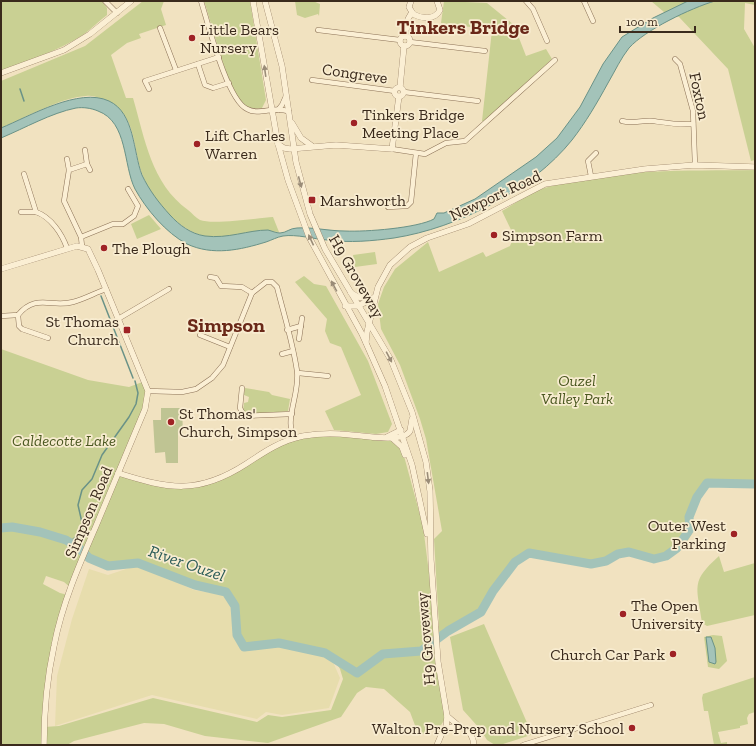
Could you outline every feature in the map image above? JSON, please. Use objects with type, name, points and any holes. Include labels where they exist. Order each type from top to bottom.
[{"type":"street","points":[[105,1],[116,13]]},
{"type":"street","points":[[1,73],[64,50],[90,34],[131,1]]},
{"type":"street","points":[[201,1],[228,83],[235,98],[247,110],[275,110],[289,115]]},
{"type":"street","name":"H9 Groveway","points":[[253,1],[275,110],[274,125],[283,164],[300,214],[323,266],[366,343],[385,386],[401,430],[419,492],[431,560]]},
{"type":"street","points":[[265,1],[276,42],[289,115],[294,134],[312,146]]},
{"type":"street","points":[[411,1],[409,7],[412,12],[418,16],[434,16],[440,10],[439,2]]},
{"type":"street","points":[[526,1],[533,9],[547,41]]},
{"type":"street","points":[[584,1],[593,21]]},
{"type":"street","points":[[318,30],[400,40],[405,36],[408,19],[412,12]]},
{"type":"street","points":[[160,28],[176,70]]},
{"type":"street","points":[[405,36],[409,38],[410,42]]},
{"type":"street","points":[[400,40],[401,44],[404,46],[400,87],[404,92]]},
{"type":"street","points":[[404,46],[409,45],[410,42]]},
{"type":"street","points":[[410,42],[485,51]]},
{"type":"street","points":[[149,89],[145,81],[219,57]]},
{"type":"street","name":"Foxton","points":[[675,58],[680,64],[691,103],[695,165]]},
{"type":"street","points":[[278,142],[284,148],[292,149],[312,146],[347,145],[425,154],[446,143],[465,142],[555,60]]},
{"type":"street","points":[[198,64],[205,85],[213,88],[228,83]]},
{"type":"street","name":"Congreve","points":[[312,80],[397,94]]},
{"type":"street","points":[[392,149],[397,94],[396,88],[400,87]]},
{"type":"street","points":[[397,94],[404,92],[478,101]]},
{"type":"street","points":[[275,110],[282,105],[286,94]]},
{"type":"street","points":[[622,121],[629,123],[653,121],[673,125],[693,124]]},
{"type":"street","name":"H9 Groveway","points":[[294,134],[292,149],[310,214],[333,263],[391,360],[412,412],[426,462],[430,491],[431,560],[438,662],[447,716],[446,729]]},
{"type":"street","points":[[283,164],[285,155],[292,149]]},
{"type":"street","points":[[85,150],[87,164],[90,170]]},
{"type":"street","points":[[388,207],[406,206],[411,202],[409,194],[416,153]]},
{"type":"street","points":[[591,176],[588,161],[596,153]]},
{"type":"street","points":[[67,159],[69,170],[64,201],[81,237],[82,246]]},
{"type":"street","points":[[69,170],[87,164]]},
{"type":"street","name":"Newport Road","points":[[366,343],[372,298],[390,265],[410,246],[427,238],[468,224],[545,184],[645,169],[695,165],[755,167]]},
{"type":"street","points":[[24,174],[36,212]]},
{"type":"street","points":[[81,237],[113,224],[123,224],[134,216],[138,206],[128,189]]},
{"type":"street","points":[[21,212],[41,213],[59,230],[67,248]]},
{"type":"street","points":[[1,269],[67,248],[82,246],[91,253],[148,391],[182,392],[200,386],[212,378],[223,365],[252,293],[266,282],[275,283],[298,373],[292,414],[291,432],[293,438]]},
{"type":"street","points":[[210,277],[216,278],[221,286],[242,287],[252,293]]},
{"type":"street","points":[[1,316],[18,315],[26,306],[35,303],[73,302],[106,289]]},
{"type":"street","points":[[118,319],[169,289]]},
{"type":"street","points":[[351,293],[358,297],[372,298]]},
{"type":"street","points":[[345,306],[358,306],[372,298]]},
{"type":"street","points":[[18,315],[19,326],[22,329],[48,338]]},
{"type":"street","points":[[299,339],[302,318]]},
{"type":"street","points":[[288,330],[301,326]]},
{"type":"street","points":[[200,335],[230,347]]},
{"type":"street","points":[[282,354],[292,351]]},
{"type":"street","points":[[298,373],[328,376]]},
{"type":"street","points":[[242,388],[240,408],[244,416],[292,414]]},
{"type":"street","name":"Simpson Road","points":[[44,745],[46,701],[54,646],[69,592],[145,409],[148,391]]},
{"type":"street","points":[[118,473],[167,486],[199,485],[231,473],[272,447],[293,438],[326,433],[389,438],[403,437],[409,433],[412,424],[412,412]]},
{"type":"street","points":[[389,438],[401,430],[420,440]]},
{"type":"street","points":[[389,438],[404,452],[412,480],[419,492]]},
{"type":"street","points":[[523,745],[650,705]]},
{"type":"street","points":[[447,716],[459,726],[470,732],[475,745]]},
{"type":"street","points":[[437,745],[439,737],[446,729],[459,726]]},
{"type":"shaded area","points":[[138,565],[194,590],[224,595],[232,608],[234,636],[242,650],[279,646],[324,656],[333,662],[340,678],[329,708],[282,715],[266,712],[257,719],[152,695],[55,726],[57,676],[72,619],[89,569],[108,575]]},
{"type":"green space","points":[[1,1],[102,1],[107,8],[107,15],[83,35],[73,41],[43,55],[1,71]]},
{"type":"green space","points":[[143,1],[164,1],[161,9],[166,25],[139,34],[141,38],[127,43],[111,55],[126,98],[133,98],[151,159],[165,187],[200,220],[224,222],[273,217],[279,232],[269,231],[226,237],[215,237],[195,233],[178,223],[157,202],[147,185],[140,169],[133,135],[123,113],[105,100],[93,96],[76,97],[55,104],[1,128],[1,81],[85,46]]},
{"type":"green space","points":[[204,1],[250,1],[266,100],[262,108],[251,109],[241,102],[237,96],[227,75]]},
{"type":"green space","points":[[295,1],[313,1],[320,4],[319,16],[318,14],[305,18],[297,15]]},
{"type":"green space","points":[[444,1],[487,3],[514,25],[526,56],[546,49],[552,59],[484,122],[482,121],[492,30],[441,23]]},
{"type":"green space","points":[[651,1],[755,1],[755,5],[745,3],[744,29],[755,48],[755,160],[751,161],[728,69],[679,17],[664,12]]},
{"type":"green space","points":[[755,170],[755,484],[707,483],[697,497],[689,517],[690,529],[680,546],[666,556],[654,559],[629,552],[618,554],[606,561],[591,564],[529,553],[515,562],[493,591],[481,612],[437,639],[447,716],[441,725],[419,736],[410,712],[384,689],[366,687],[357,693],[341,717],[268,743],[205,736],[164,724],[144,723],[74,741],[67,745],[1,745],[1,349],[88,380],[129,387],[145,381],[148,400],[118,472],[167,486],[209,483],[272,447],[309,435],[386,437],[399,448],[404,456],[423,526],[436,628],[439,626],[434,539],[442,531],[426,439],[400,365],[381,329],[378,304],[384,287],[395,269],[428,242],[439,272],[483,252],[486,257],[510,246],[514,236],[502,211],[530,194],[548,187],[599,176],[677,171]],"holes":[[[84,554],[89,558],[108,566],[138,563],[195,585],[226,592],[235,606],[237,635],[244,647],[279,643],[325,653],[334,659],[340,669],[343,679],[331,710],[282,717],[268,715],[257,722],[153,698],[59,726],[44,727],[54,646],[68,595],[60,593],[43,584],[46,576],[64,582],[71,588]]]},
{"type":"green space","points":[[149,215],[161,229],[137,239],[131,224]]},
{"type":"green space","points":[[375,252],[377,264],[355,267],[353,255]]},
{"type":"green space","points":[[304,276],[314,284],[326,286],[368,361],[392,424],[388,432],[376,434],[334,430],[325,411],[361,395],[341,347],[330,343],[325,331],[327,319],[295,282]]},
{"type":"green space","points":[[245,388],[269,392],[272,395],[290,399],[288,411],[249,415],[243,411],[244,403],[248,402],[249,397],[244,395]]},
{"type":"green space","points":[[161,408],[182,408],[183,433],[178,433],[178,463],[166,463],[165,452],[155,453],[153,420],[161,420]]},
{"type":"green space","points":[[719,556],[724,572],[755,563],[755,615],[707,626],[702,623],[698,585],[703,572]]},
{"type":"green space","points":[[484,624],[528,725],[534,734],[500,745],[495,745],[487,740],[480,729],[463,710],[450,637]]},
{"type":"green space","points":[[713,635],[722,636],[727,661],[719,669],[708,667],[704,637]]},
{"type":"green space","points":[[755,677],[755,712],[749,714],[747,718],[748,724],[740,726],[740,728],[718,732],[721,743],[727,742],[727,745],[714,745],[708,711],[704,711],[702,698],[703,694]]},
{"type":"sand","points":[[693,521],[691,536],[681,548],[678,546],[686,532],[686,522]]},
{"type":"water","points":[[688,1],[715,1],[669,20],[636,41],[621,60],[600,98],[572,140],[536,175],[492,204],[468,216],[443,226],[394,238],[369,241],[344,241],[299,236],[281,236],[256,245],[236,249],[217,251],[197,248],[187,244],[172,234],[157,220],[145,204],[135,189],[131,179],[120,134],[115,124],[108,117],[98,111],[90,108],[76,108],[67,110],[1,138],[1,128],[40,110],[69,100],[97,98],[109,101],[118,107],[124,114],[132,134],[142,175],[158,201],[181,226],[200,235],[213,237],[260,230],[282,233],[297,228],[339,231],[378,230],[416,225],[434,219],[437,213],[444,213],[475,199],[536,157],[557,138],[580,107],[603,64],[622,37],[653,18]]},
{"type":"water","points":[[706,637],[711,637],[715,648],[715,664],[709,662]]},
{"type":"waterway","points":[[20,89],[24,101]]},
{"type":"waterway","points":[[101,296],[133,378]]},
{"type":"waterway","points":[[70,542],[81,532],[83,527],[78,505],[82,490],[92,479],[102,455],[129,417],[136,404],[138,393],[135,381]]},
{"type":"waterway","name":"River Ouzel","points":[[1,528],[12,527],[40,532],[66,540],[79,548],[89,558],[108,566],[138,563],[195,585],[226,592],[235,606],[237,635],[244,647],[279,643],[325,653],[357,673],[383,654],[421,651],[448,631],[481,612],[493,591],[515,562],[529,553],[591,564],[606,561],[618,554],[629,552],[654,559],[666,556],[677,548],[690,529],[689,517],[697,497],[707,483],[755,484]]},
{"type":"place","name":"Little Bears Nursery","points":[[192,38]]},
{"type":"place","name":"Tinkers Bridge Meeting Place","points":[[354,123]]},
{"type":"place","name":"Lift Charles Warren","points":[[197,144]]},
{"type":"place","name":"Marshworth","points":[[312,200]]},
{"type":"place","name":"Simpson Farm","points":[[494,235]]},
{"type":"place","name":"The Plough","points":[[104,248]]},
{"type":"place","name":"St Thomas Church","points":[[127,330]]},
{"type":"place","name":"St Thomas' Church, Simpson","points":[[171,422]]},
{"type":"place","name":"Outer West Parking","points":[[734,534]]},
{"type":"place","name":"The Open University","points":[[623,614]]},
{"type":"place","name":"Church Car Park","points":[[673,654]]},
{"type":"place","name":"Walton Pre-Prep and Nursery School","points":[[632,728]]},
{"type":"district","name":"Tinkers Bridge","points":[[463,27]]},
{"type":"district","name":"Simpson","points":[[226,325]]},
{"type":"park label","name":"Ouzel Valley Park","points":[[577,389]]},
{"type":"park label","name":"Caldecotte Lake","points":[[64,440]]}]
